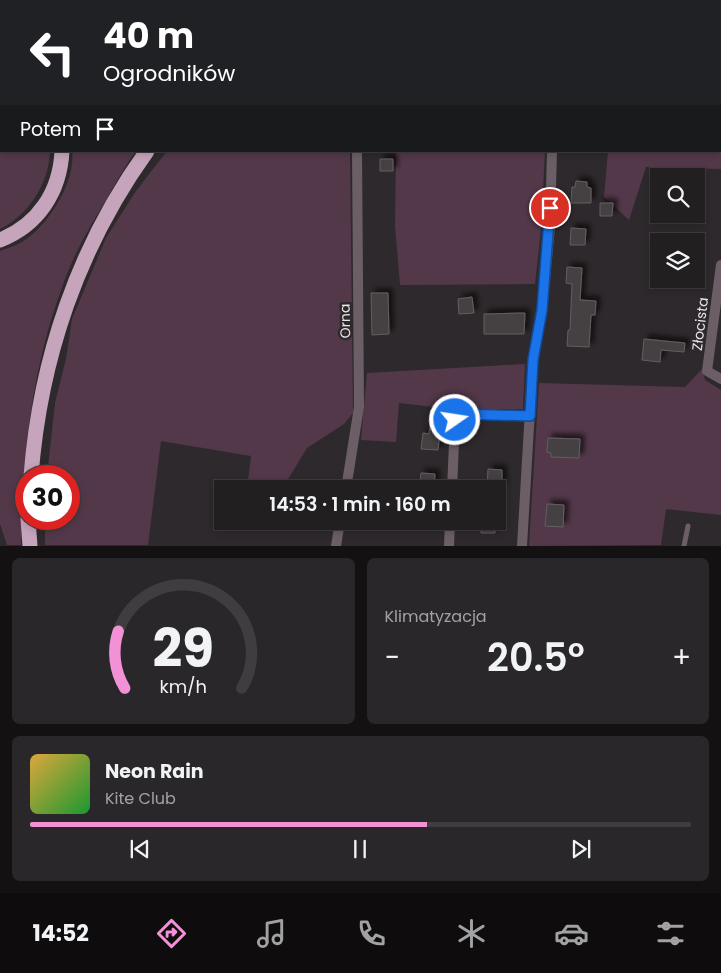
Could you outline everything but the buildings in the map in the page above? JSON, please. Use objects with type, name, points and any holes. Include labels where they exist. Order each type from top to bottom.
[{"type":"highway","points":[[0,240],[21,230],[47,204],[56,186],[62,152]]},
{"type":"highway","points":[[32,465],[42,393],[56,334],[81,267],[106,216],[130,175],[146,152]]},
{"type":"highway","points":[[29,530],[30,546]]},
{"type":"street","name":"Orna","points":[[347,480],[359,407],[357,152]]},
{"type":"street","points":[[522,546],[533,360],[542,310],[550,228],[552,152]]},
{"type":"street","name":"Złocista","points":[[721,265],[708,371],[721,379]]},
{"type":"street","points":[[452,480],[455,420],[462,414],[530,416]]},
{"type":"street","points":[[336,546],[339,530]]},
{"type":"street","points":[[449,546],[450,530]]},
{"type":"lane","points":[[684,546],[688,526]]},
{"type":"shaded area","points":[[0,152],[50,152],[46,175],[36,197],[20,215],[0,229]]},
{"type":"shaded area","points":[[72,152],[135,152],[80,245],[55,307],[38,373],[25,465],[15,465],[15,530],[21,530],[21,545],[7,545],[0,524],[0,251],[25,240],[43,224],[59,201],[70,175]]},
{"type":"shaded area","points":[[166,152],[350,152],[353,413],[344,424],[307,448],[287,480],[248,480],[251,456],[161,441],[148,545],[45,545],[45,530],[80,530],[80,465],[48,465],[55,403],[66,359],[72,319],[106,238],[136,191]]},
{"type":"shaded area","points":[[396,152],[545,152],[541,230],[535,284],[400,285],[395,226]]},
{"type":"shaded area","points":[[608,152],[721,152],[721,169],[646,167],[629,220],[604,197]]},
{"type":"shaded area","points":[[525,364],[523,409],[451,409],[399,403],[396,442],[361,440],[367,373]]},
{"type":"shaded area","points":[[702,369],[705,380],[721,390],[721,515],[666,509],[661,545],[529,546],[539,383],[685,387]]},
{"type":"route","points":[[455,420],[462,414],[530,416],[533,360],[542,310],[550,228],[550,208]]}]
